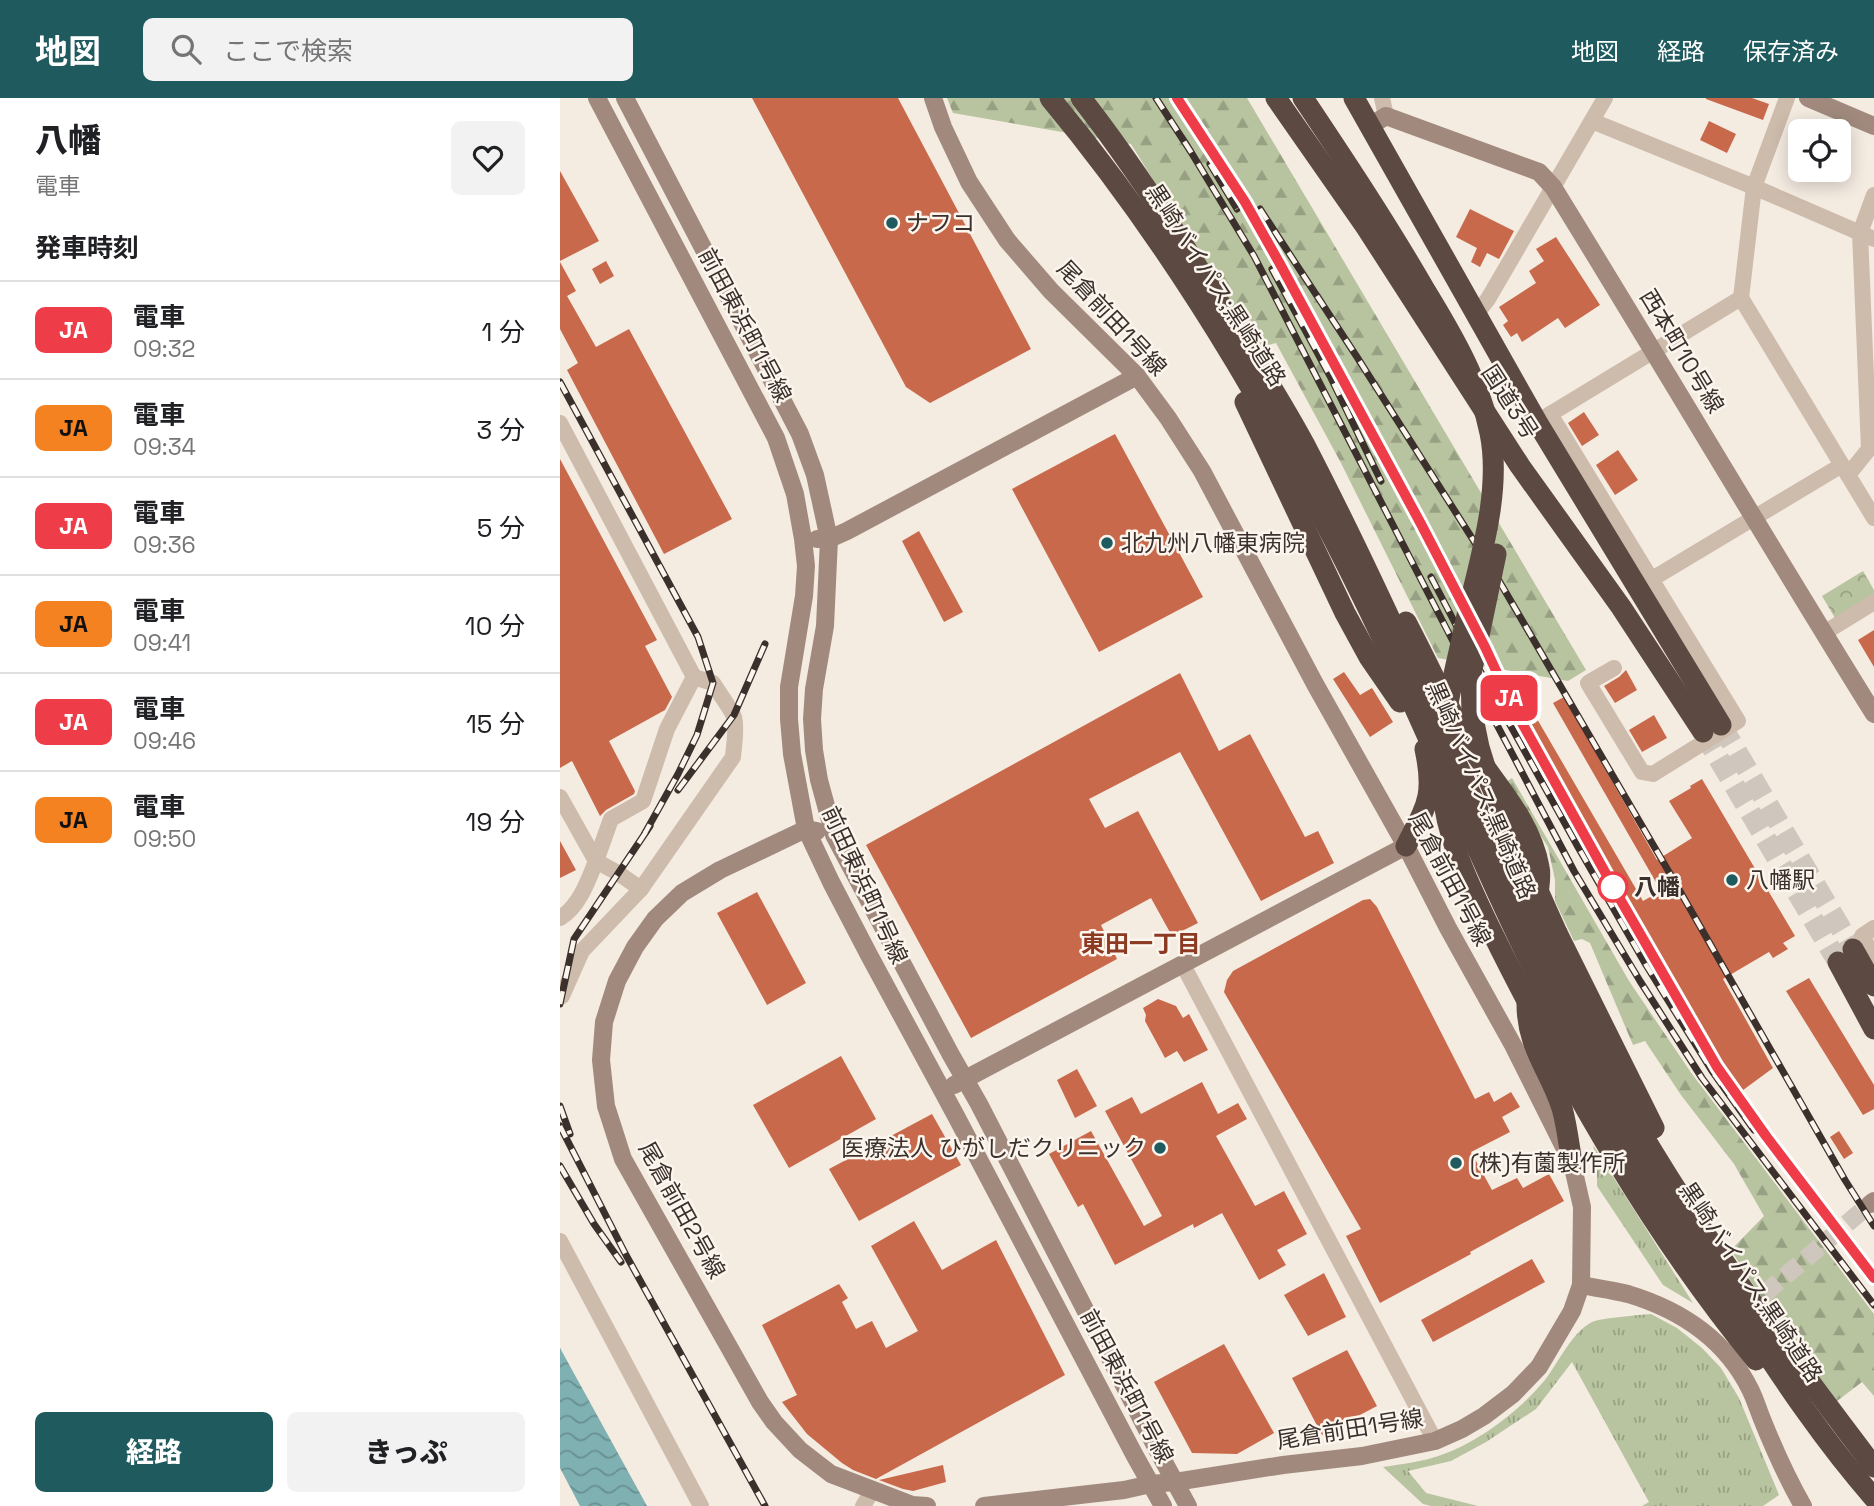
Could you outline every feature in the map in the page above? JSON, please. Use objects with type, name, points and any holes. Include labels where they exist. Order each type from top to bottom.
[{"type":"highway","name":"黒崎バイパス;黒崎道路","points":[[1050,98],[1119,184],[1177,269],[1268,416],[1338,547],[1388,650],[1536,972],[1580,1058],[1634,1153],[1690,1242],[1808,1415],[1870,1483]]},
{"type":"highway","name":"黒崎バイパス;黒崎道路","points":[[1081,98],[1145,185],[1189,253],[1307,450],[1382,601],[1516,893],[1587,1036],[1648,1145],[1870,1483]]},
{"type":"highway","name":"国道3号","points":[[1276,98],[1366,227],[1520,466],[1712,729],[1544,418],[1477,313],[1379,113],[1354,98]]},
{"type":"highway","points":[[1303,98],[1405,255],[1438,311],[1464,359],[1482,401],[1491,435],[1492,500],[1445,722],[1441,784],[1450,834],[1462,867],[1522,992],[1603,1139],[1675,1253],[1719,1314],[1803,1419],[1870,1483]]},
{"type":"highway","points":[[1318,98],[1422,259],[1459,325],[1493,393],[1502,427],[1507,471],[1503,520],[1471,674],[1472,713],[1490,783],[1557,933],[1653,1125],[1762,1317]]},
{"type":"highway","points":[[1177,269],[1232,373],[1345,613],[1369,657],[1410,717],[1424,747],[1430,775],[1428,802],[1406,846]]},
{"type":"highway","points":[[1307,450],[1361,535],[1468,740],[1531,837],[1540,870],[1537,911]]},
{"type":"highway","points":[[1874,986],[1846,955],[1874,1029]]},
{"type":"highway","points":[[1527,991],[1527,1015],[1534,1048],[1561,1108],[1573,1163]]},
{"type":"street","name":"前田東浜町1号線","points":[[597,98],[776,438],[795,494],[806,566],[804,596],[789,687],[789,719],[792,754],[806,829],[831,882],[1164,1506]]},
{"type":"street","name":"前田東浜町1号線","points":[[625,98],[800,434],[815,475],[829,539],[825,626],[814,689],[812,719],[819,780],[834,835],[979,1104],[1188,1506]]},
{"type":"street","name":"尾倉前田1号線","points":[[933,98],[943,127],[969,183],[1007,240],[1051,291],[1137,376],[1202,471],[1315,684],[1513,1045],[1573,1163],[1582,1207],[1581,1285],[1572,1311],[1539,1367],[1513,1394],[1485,1416],[1435,1441],[1362,1456],[1151,1484]]},
{"type":"street","points":[[1477,313],[1488,299],[1605,98]]},
{"type":"street","points":[[1787,98],[1754,187],[1741,298],[1874,518]]},
{"type":"street","points":[[1808,98],[1874,126]]},
{"type":"street","name":"西本町10号線","points":[[1379,113],[1539,172],[1553,187],[1752,518],[1874,714]]},
{"type":"street","points":[[1592,121],[1867,236]]},
{"type":"street","points":[[1652,579],[1752,518],[1845,470],[1869,449],[1867,236],[1874,195]]},
{"type":"street","points":[[1614,668],[1588,683],[1642,772],[1653,774],[1738,721],[1652,579],[1544,418],[1741,298]]},
{"type":"street","points":[[803,539],[829,539],[847,531],[1137,376]]},
{"type":"street","points":[[560,423],[694,677],[713,683],[734,715],[733,757],[641,890],[582,951],[560,997]]},
{"type":"street","points":[[1824,633],[1874,601]]},
{"type":"street","points":[[560,918],[569,914],[588,882],[611,819],[643,801],[667,729],[694,677]]},
{"type":"street","points":[[560,797],[596,861],[641,890]]},
{"type":"street","points":[[806,829],[834,835]]},
{"type":"street","name":"尾倉前田2号線","points":[[806,829],[720,870],[682,893],[655,919],[635,947],[617,981],[604,1022],[601,1060],[606,1106],[623,1159],[760,1402],[774,1422],[800,1450],[867,1498],[927,1506]]},
{"type":"street","points":[[942,1091],[1406,846]]},
{"type":"street","points":[[1874,928],[1862,936],[1874,957]]},
{"type":"street","points":[[1183,965],[1435,1441]]},
{"type":"street","points":[[560,1241],[701,1506]]},
{"type":"street","points":[[1581,1285],[1625,1293],[1662,1306],[1718,1334],[1751,1390],[1762,1420],[1803,1506]]},
{"type":"street","points":[[984,1506],[1124,1490],[1151,1484]]},
{"type":"green space","points":[[947,98],[1247,98],[1586,670],[1568,681],[1438,658],[1341,463],[1276,343],[1257,348],[1131,144],[953,113]]},
{"type":"green space","points":[[1863,571],[1874,594],[1835,618],[1822,596]]},
{"type":"green space","points":[[1512,778],[1629,981],[1692,1074],[1874,1314],[1874,1396],[1862,1382],[1837,1401],[1755,1288],[1731,1250],[1764,1216],[1734,1164],[1681,1095],[1645,1041],[1633,1045],[1590,943],[1582,939],[1574,941],[1555,901],[1555,880],[1548,847],[1506,782]]},
{"type":"green space","points":[[1593,1145],[1693,1303],[1663,1285],[1597,1186]]},
{"type":"green space","points":[[1651,1314],[1677,1328],[1702,1348],[1721,1368],[1739,1398],[1779,1495],[1763,1506],[1642,1506],[1649,1502],[1572,1362],[1536,1409],[1451,1461],[1408,1471],[1426,1493],[1478,1506],[1423,1504],[1383,1467],[1441,1455],[1484,1434],[1535,1392],[1578,1332],[1592,1322]]},
{"type":"water","points":[[560,1348],[647,1506],[580,1506],[560,1468]]},
{"type":"building","name":"ナフコ","points":[[752,98],[898,98],[1031,349],[930,403],[906,387]]},
{"type":"building","points":[[1706,98],[1752,98],[1769,104],[1763,120]]},
{"type":"building","points":[[1709,121],[1736,134],[1727,153],[1700,140]]},
{"type":"building","points":[[560,171],[599,241],[560,261]]},
{"type":"building","points":[[1470,209],[1514,231],[1499,259],[1487,253],[1480,267],[1471,262],[1477,248],[1456,237]]},
{"type":"building","points":[[1556,237],[1600,305],[1565,328],[1558,318],[1522,342],[1517,333],[1511,337],[1503,325],[1508,321],[1499,307],[1536,283],[1529,271],[1544,261],[1536,249]]},
{"type":"building","points":[[606,261],[614,276],[600,284],[592,269]]},
{"type":"building","points":[[560,262],[576,291],[567,296],[596,347],[629,329],[732,519],[664,554],[567,370],[578,363],[560,329]]},
{"type":"building","points":[[1584,412],[1599,435],[1582,446],[1568,423]]},
{"type":"building","name":"北九州八幡東病院","points":[[1115,434],[1203,597],[1099,652],[1012,489]]},
{"type":"building","points":[[1618,450],[1638,480],[1615,495],[1596,465]]},
{"type":"building","points":[[560,459],[657,640],[645,646],[672,697],[665,710],[609,741],[635,791],[600,816],[572,761],[560,768]]},
{"type":"building","points":[[919,531],[963,612],[944,622],[902,541]]},
{"type":"building","points":[[1874,630],[1874,667],[1858,640]]},
{"type":"building","points":[[1626,670],[1637,690],[1615,703],[1604,686]]},
{"type":"building","points":[[1344,672],[1360,695],[1372,688],[1393,722],[1370,737],[1333,679]]},
{"type":"building","points":[[1180,673],[1219,751],[1250,734],[1305,837],[1318,831],[1334,863],[1261,901],[1180,752],[1089,799],[1105,828],[1138,811],[1198,923],[1172,936],[1151,898],[1101,925],[1117,959],[971,1038],[866,845]]},
{"type":"building","points":[[1564,697],[1657,860],[1692,838],[1669,801],[1702,779],[1795,936],[1783,943],[1788,949],[1773,958],[1769,952],[1723,979],[1773,1068],[1735,1096],[1519,721],[1533,712],[1643,901],[1661,891],[1553,703]]},
{"type":"building","points":[[1654,715],[1667,738],[1642,752],[1629,730]]},
{"type":"building","points":[[560,841],[576,870],[560,878]]},
{"type":"building","points":[[757,892],[806,983],[767,1005],[717,913]]},
{"type":"building","points":[[1370,899],[1377,907],[1475,1099],[1489,1092],[1494,1102],[1511,1092],[1520,1107],[1502,1117],[1510,1132],[1471,1152],[1492,1190],[1517,1178],[1523,1188],[1549,1174],[1564,1201],[1380,1303],[1346,1236],[1361,1229],[1224,992],[1233,971],[1363,900]]},
{"type":"building","points":[[1809,978],[1874,1085],[1874,1109],[1863,1115],[1786,991]]},
{"type":"building","points":[[1158,999],[1176,1006],[1183,1018],[1189,1014],[1208,1050],[1184,1062],[1177,1051],[1165,1058],[1145,1021],[1143,1008]]},
{"type":"building","points":[[841,1056],[876,1119],[789,1168],[753,1105]]},
{"type":"building","points":[[1077,1069],[1097,1106],[1075,1118],[1057,1080]]},
{"type":"building","points":[[1202,1082],[1218,1114],[1238,1103],[1247,1119],[1216,1136],[1255,1206],[1284,1191],[1307,1234],[1277,1250],[1286,1265],[1259,1280],[1222,1213],[1194,1228],[1193,1224],[1115,1265],[1083,1204],[1078,1207],[1049,1154],[1091,1131],[1144,1226],[1162,1216],[1105,1111],[1132,1097],[1141,1114]]},
{"type":"building","points":[[932,1114],[961,1165],[859,1221],[829,1169]]},
{"type":"building","points":[[1839,1131],[1853,1153],[1844,1159],[1830,1137]]},
{"type":"building","points":[[914,1221],[942,1270],[996,1240],[1065,1375],[876,1479],[842,1463],[807,1434],[782,1402],[797,1395],[762,1325],[839,1284],[848,1298],[842,1302],[856,1329],[872,1321],[886,1348],[918,1331],[871,1246]]},
{"type":"building","points":[[1532,1259],[1545,1282],[1433,1342],[1421,1320]]},
{"type":"building","points":[[1324,1273],[1346,1317],[1308,1336],[1284,1295]]},
{"type":"building","points":[[1224,1344],[1274,1433],[1237,1454],[1192,1453],[1154,1382]]},
{"type":"building","points":[[1347,1350],[1377,1406],[1322,1435],[1292,1378]]},
{"type":"building","points":[[943,1465],[946,1482],[913,1491],[879,1480]]},
{"type":"tunnel","points":[[1721,725],[1853,949]]},
{"type":"tunnel","points":[[1703,732],[1838,962]]},
{"type":"tunnel","points":[[1744,1311],[1870,1204]]},
{"type":"railway","points":[[1156,98],[1254,256],[1574,871],[1702,1078],[1874,1305]]},
{"type":"railway","points":[[1177,98],[1245,202],[1291,283]]},
{"type":"railway","points":[[1210,164],[1237,209]]},
{"type":"railway","points":[[1260,209],[1498,579],[1874,1226]]},
{"type":"railway","points":[[1272,269],[1330,376],[1381,481]]},
{"type":"railway","points":[[1342,379],[1421,524],[1512,705],[1672,988]]},
{"type":"railway","points":[[560,382],[698,637],[713,683],[697,735],[645,833]]},
{"type":"railway","points":[[1431,577],[1479,669],[1646,965],[1712,1071],[1754,1130]]},
{"type":"railway","points":[[678,790],[734,715],[765,644]]},
{"type":"railway","points":[[560,1004],[574,939],[650,826]]},
{"type":"railway","points":[[560,1106],[570,1134]]},
{"type":"railway","points":[[1753,1119],[1874,1278]]},
{"type":"railway","points":[[560,1126],[626,1255],[765,1506]]},
{"type":"railway","points":[[560,1166],[594,1224],[621,1262]]},
{"type":"train","name":"JA","points":[[1177,98],[1245,202],[1280,264],[1421,524],[1512,705],[1717,1067],[1874,1278]]},
{"type":"place","name":"ナフコ","points":[[892,223]]},
{"type":"place","name":"北九州八幡東病院","points":[[1107,543]]},
{"type":"place","name":"八幡駅","points":[[1732,880]]},
{"type":"place","name":"八幡","points":[[1613,887]]},
{"type":"place","name":"医療法人 ひがしだクリニック","points":[[1160,1148]]},
{"type":"place","name":"(株)有薗製作所","points":[[1456,1163]]},
{"type":"district","name":"東田一丁目","points":[[1141,943]]}]
